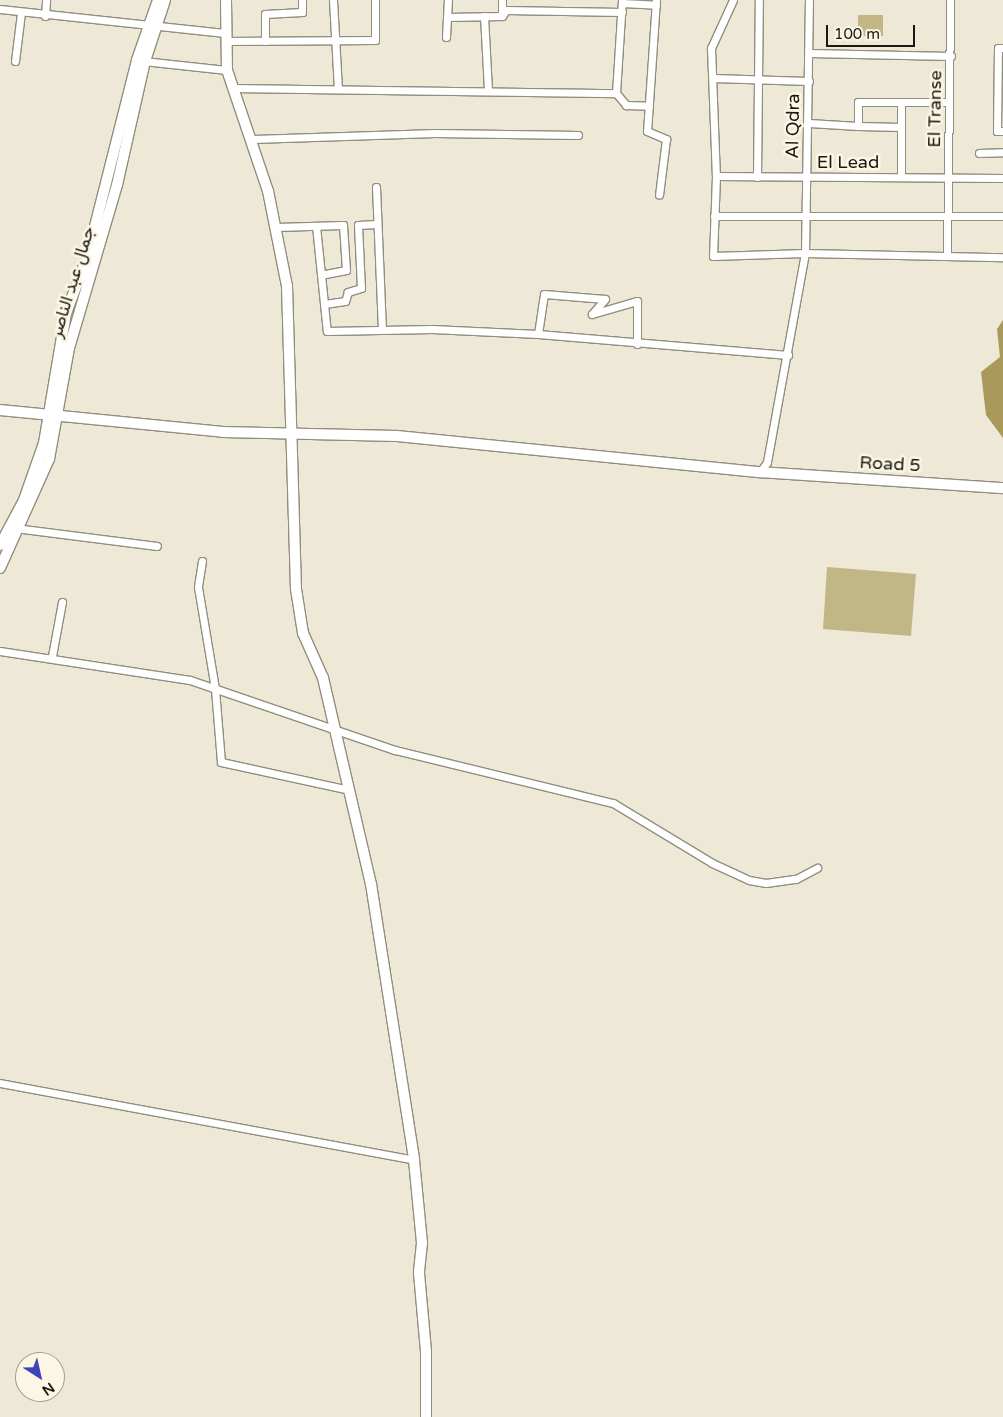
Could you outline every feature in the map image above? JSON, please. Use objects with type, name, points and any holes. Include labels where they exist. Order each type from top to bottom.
[{"type":"main road","name":"جمال عبد الناصر","points":[[0,568],[54,417],[66,313],[108,184],[158,0]]},
{"type":"main road","name":"جمال عبد الناصر","points":[[152,27],[165,0]]},
{"type":"main road","points":[[226,0],[227,70],[253,139],[276,227],[290,315],[292,435],[300,615],[303,633],[323,678],[371,884],[414,1160],[422,1243],[419,1273],[426,1351],[426,1417]]},
{"type":"main road","name":"Road 5","points":[[0,410],[54,417],[292,435],[397,436],[760,472],[1003,488]]},
{"type":"main road","name":"جمال عبد الناصر","points":[[0,545],[15,528]]},
{"type":"street","points":[[45,16],[46,0]]},
{"type":"street","points":[[265,40],[265,14],[302,12],[302,0]]},
{"type":"street","points":[[332,0],[332,40],[338,88]]},
{"type":"street","points":[[0,9],[226,37],[265,40],[375,40],[375,0]]},
{"type":"street","points":[[446,37],[448,0]]},
{"type":"street","points":[[502,0],[502,16]]},
{"type":"street","points":[[733,0],[711,48],[716,176],[713,256],[805,253],[1003,257]]},
{"type":"street","points":[[757,177],[760,79],[759,0]]},
{"type":"street","name":"Al Qdra","points":[[760,472],[767,462],[788,355],[805,253],[809,122],[808,0]]},
{"type":"street","name":"El Transe","points":[[947,256],[950,178],[950,0]]},
{"type":"street","points":[[649,106],[626,105],[616,93],[622,2],[656,2],[649,106],[647,131],[666,139],[659,195]]},
{"type":"street","points":[[502,16],[506,10],[622,12]]},
{"type":"street","points":[[15,61],[21,12]]},
{"type":"street","points":[[484,16],[488,89]]},
{"type":"street","points":[[447,17],[502,16]]},
{"type":"street","points":[[1003,48],[998,48],[1000,97],[997,131],[1003,131]]},
{"type":"street","points":[[809,53],[951,56]]},
{"type":"street","points":[[141,60],[227,70]]},
{"type":"street","points":[[713,78],[809,81]]},
{"type":"street","points":[[235,88],[488,89],[616,93]]},
{"type":"street","points":[[858,126],[858,102],[949,102]]},
{"type":"street","points":[[901,102],[901,177]]},
{"type":"street","points":[[809,122],[901,127]]},
{"type":"street","points":[[253,139],[435,133],[578,135]]},
{"type":"street","points":[[979,153],[1003,152]]},
{"type":"street","name":"El Lead","points":[[716,176],[1003,178]]},
{"type":"street","points":[[376,187],[376,224],[382,329]]},
{"type":"street","points":[[714,216],[806,214],[948,218],[1003,216]]},
{"type":"street","points":[[324,304],[345,302],[348,292],[362,288],[358,225],[376,224]]},
{"type":"street","points":[[276,227],[343,225],[346,270],[321,275]]},
{"type":"street","points":[[316,226],[327,332],[382,329],[538,334],[637,344],[788,355]]},
{"type":"street","points":[[538,334],[544,294],[605,298],[592,314],[638,301],[637,344]]},
{"type":"street","points":[[15,528],[157,546]]},
{"type":"street","points":[[202,561],[198,586],[215,690],[221,762],[349,790]]},
{"type":"street","points":[[52,656],[62,602]]},
{"type":"street","points":[[0,651],[52,656],[190,680],[336,730],[492,776],[613,803],[712,863],[749,880],[766,883],[796,879],[817,868]]},
{"type":"street","points":[[0,1082],[414,1160]]},
{"type":"shaded area","points":[[858,15],[883,15],[883,36],[858,36]]},
{"type":"shaded area","points":[[1003,320],[1003,438],[986,415],[981,372],[1000,357],[997,329]]},
{"type":"shaded area","points":[[827,567],[916,574],[911,636],[823,629]]}]
